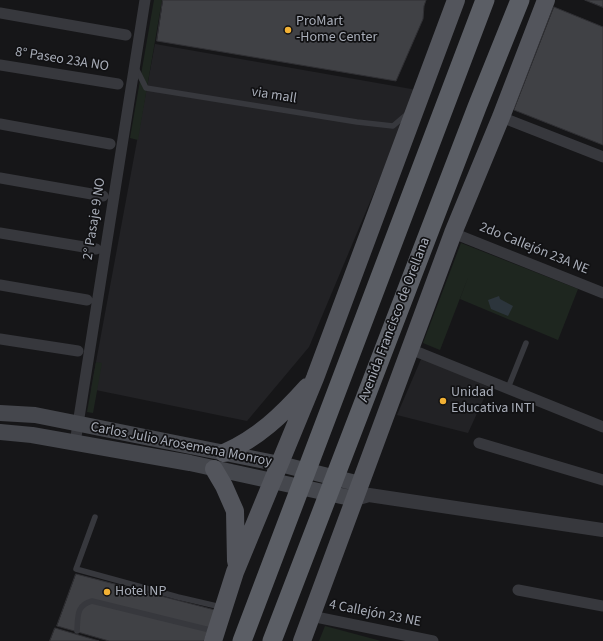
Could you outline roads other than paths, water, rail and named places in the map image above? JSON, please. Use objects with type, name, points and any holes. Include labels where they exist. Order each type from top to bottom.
[{"type":"highway","name":"Avenida Francisco de Orellana","points":[[237,641],[245,633],[485,0]]},
{"type":"highway","name":"Avenida Francisco de Orellana","points":[[272,641],[477,107],[520,0]]},
{"type":"main road","points":[[214,636],[235,572],[315,378],[456,0]]},
{"type":"main road","name":"Avenida Francisco de Orellana","points":[[302,641],[361,493],[410,349],[453,233],[501,117],[546,0]]},
{"type":"main road","points":[[224,453],[251,439],[275,421],[315,378]]},
{"type":"main road","name":"Carlos Julio Arosemena Monroy","points":[[0,413],[35,415],[78,425],[280,464],[304,479],[361,493]]},
{"type":"main road","name":"Carlos Julio Arosemena Monroy","points":[[0,432],[32,435],[190,464],[273,482],[304,479]]},
{"type":"main road","points":[[214,469],[224,486],[235,512],[235,572]]},
{"type":"street","name":"2° Pasaje 9 NO","points":[[75,443],[145,0]]},
{"type":"street","points":[[0,13],[126,35]]},
{"type":"street","name":"8° Paseo 23A NO","points":[[0,65],[118,84]]},
{"type":"street","points":[[501,117],[603,157]]},
{"type":"street","points":[[0,124],[110,144]]},
{"type":"street","points":[[0,178],[103,196]]},
{"type":"street","points":[[0,233],[96,249]]},
{"type":"street","name":"2do Callejón 23A NE","points":[[453,233],[603,293]]},
{"type":"street","points":[[0,285],[87,300]]},
{"type":"street","points":[[0,339],[78,351]]},
{"type":"street","points":[[410,349],[603,427]]},
{"type":"street","points":[[479,443],[603,480]]},
{"type":"street","points":[[361,493],[603,529]]},
{"type":"street","points":[[518,590],[603,606]]},
{"type":"street","name":"4 Callejón 23 NE","points":[[311,616],[433,641]]},
{"type":"lane","name":"via mall","points":[[134,64],[146,88],[357,122],[393,126],[417,106]]},
{"type":"lane","points":[[508,388],[526,343]]},
{"type":"lane","points":[[95,517],[76,570],[178,597],[224,607]]},
{"type":"lane","points":[[77,631],[79,609],[84,603],[92,601],[214,636]]},
{"type":"place","name":"ProMart -Home Center","points":[[288,30]]},
{"type":"place","name":"Unidad Educativa INTI","points":[[443,401]]},
{"type":"place","name":"Hotel NP","points":[[107,592]]}]
